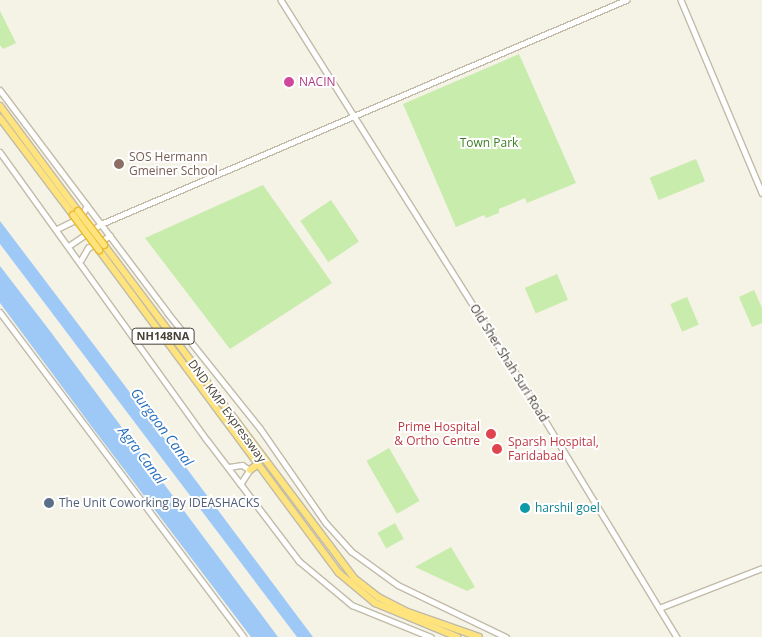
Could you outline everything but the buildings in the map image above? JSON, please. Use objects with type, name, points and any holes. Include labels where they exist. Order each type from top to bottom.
[{"type":"highway","name":"DND KMP Expressway","points":[[0,106],[102,248],[354,578],[378,598],[408,612],[478,637]]},
{"type":"highway","name":"DND KMP Expressway","points":[[0,118],[76,213]]},
{"type":"highway","name":"DND KMP Expressway","points":[[102,248],[258,464],[339,572],[362,594],[407,619],[457,637]]},
{"type":"highway","points":[[250,470],[258,464]]},
{"type":"street","name":"Old Sher Shah Suri Road","points":[[281,0],[529,394],[677,637]]},
{"type":"street","points":[[70,245],[101,224],[178,194],[353,116],[626,0]]},
{"type":"street","points":[[681,0],[762,193]]},
{"type":"street","points":[[0,90],[110,236],[260,428],[326,523],[351,551],[398,585],[506,637]]},
{"type":"street","points":[[0,152],[81,260],[241,484],[299,561],[337,595],[370,614],[431,637]]},
{"type":"street","points":[[57,229],[80,218],[87,206]]},
{"type":"street","points":[[81,260],[88,248],[110,236]]},
{"type":"street","points":[[0,312],[93,433],[244,637]]},
{"type":"street","points":[[229,467],[242,465],[250,470],[241,484]]},
{"type":"street","points":[[659,608],[762,568]]},
{"type":"green space","points":[[0,11],[16,43],[3,49],[0,45]]},
{"type":"green space","name":"Town Park","points":[[519,54],[576,183],[527,203],[525,198],[499,209],[499,213],[486,218],[484,215],[456,227],[403,104]]},
{"type":"green space","points":[[696,159],[705,181],[659,200],[650,178]]},
{"type":"green space","points":[[263,185],[332,283],[230,349],[145,238]]},
{"type":"green space","points":[[331,200],[359,241],[328,262],[300,221]]},
{"type":"green space","points":[[557,274],[568,300],[536,313],[525,288]]},
{"type":"green space","points":[[754,290],[762,308],[762,323],[752,327],[739,297]]},
{"type":"green space","points":[[687,297],[699,325],[682,332],[670,304]]},
{"type":"green space","points":[[389,448],[420,501],[397,514],[366,461]]},
{"type":"green space","points":[[395,523],[404,539],[386,548],[378,533]]},
{"type":"green space","points":[[451,547],[475,587],[467,591],[415,567]]},
{"type":"water","points":[[0,221],[313,637],[297,637],[0,244]]},
{"type":"water","name":"Agra Canal","points":[[0,266],[278,637],[251,637],[92,427],[0,303]]},
{"type":"place","name":"NACIN","points":[[289,82]]},
{"type":"place","name":"SOS Hermann Gmeiner School","points":[[119,164]]},
{"type":"place","name":"Prime Hospital & Ortho Centre","points":[[491,434]]},
{"type":"place","name":"Sparsh Hospital, Faridabad","points":[[497,449]]},
{"type":"place","name":"The Unit Coworking By IDEASHACKS","points":[[49,503]]},
{"type":"place","name":"harshil goel","points":[[525,508]]},
{"type":"water label","name":"Gurgaon Canal","points":[[162,427]]}]
